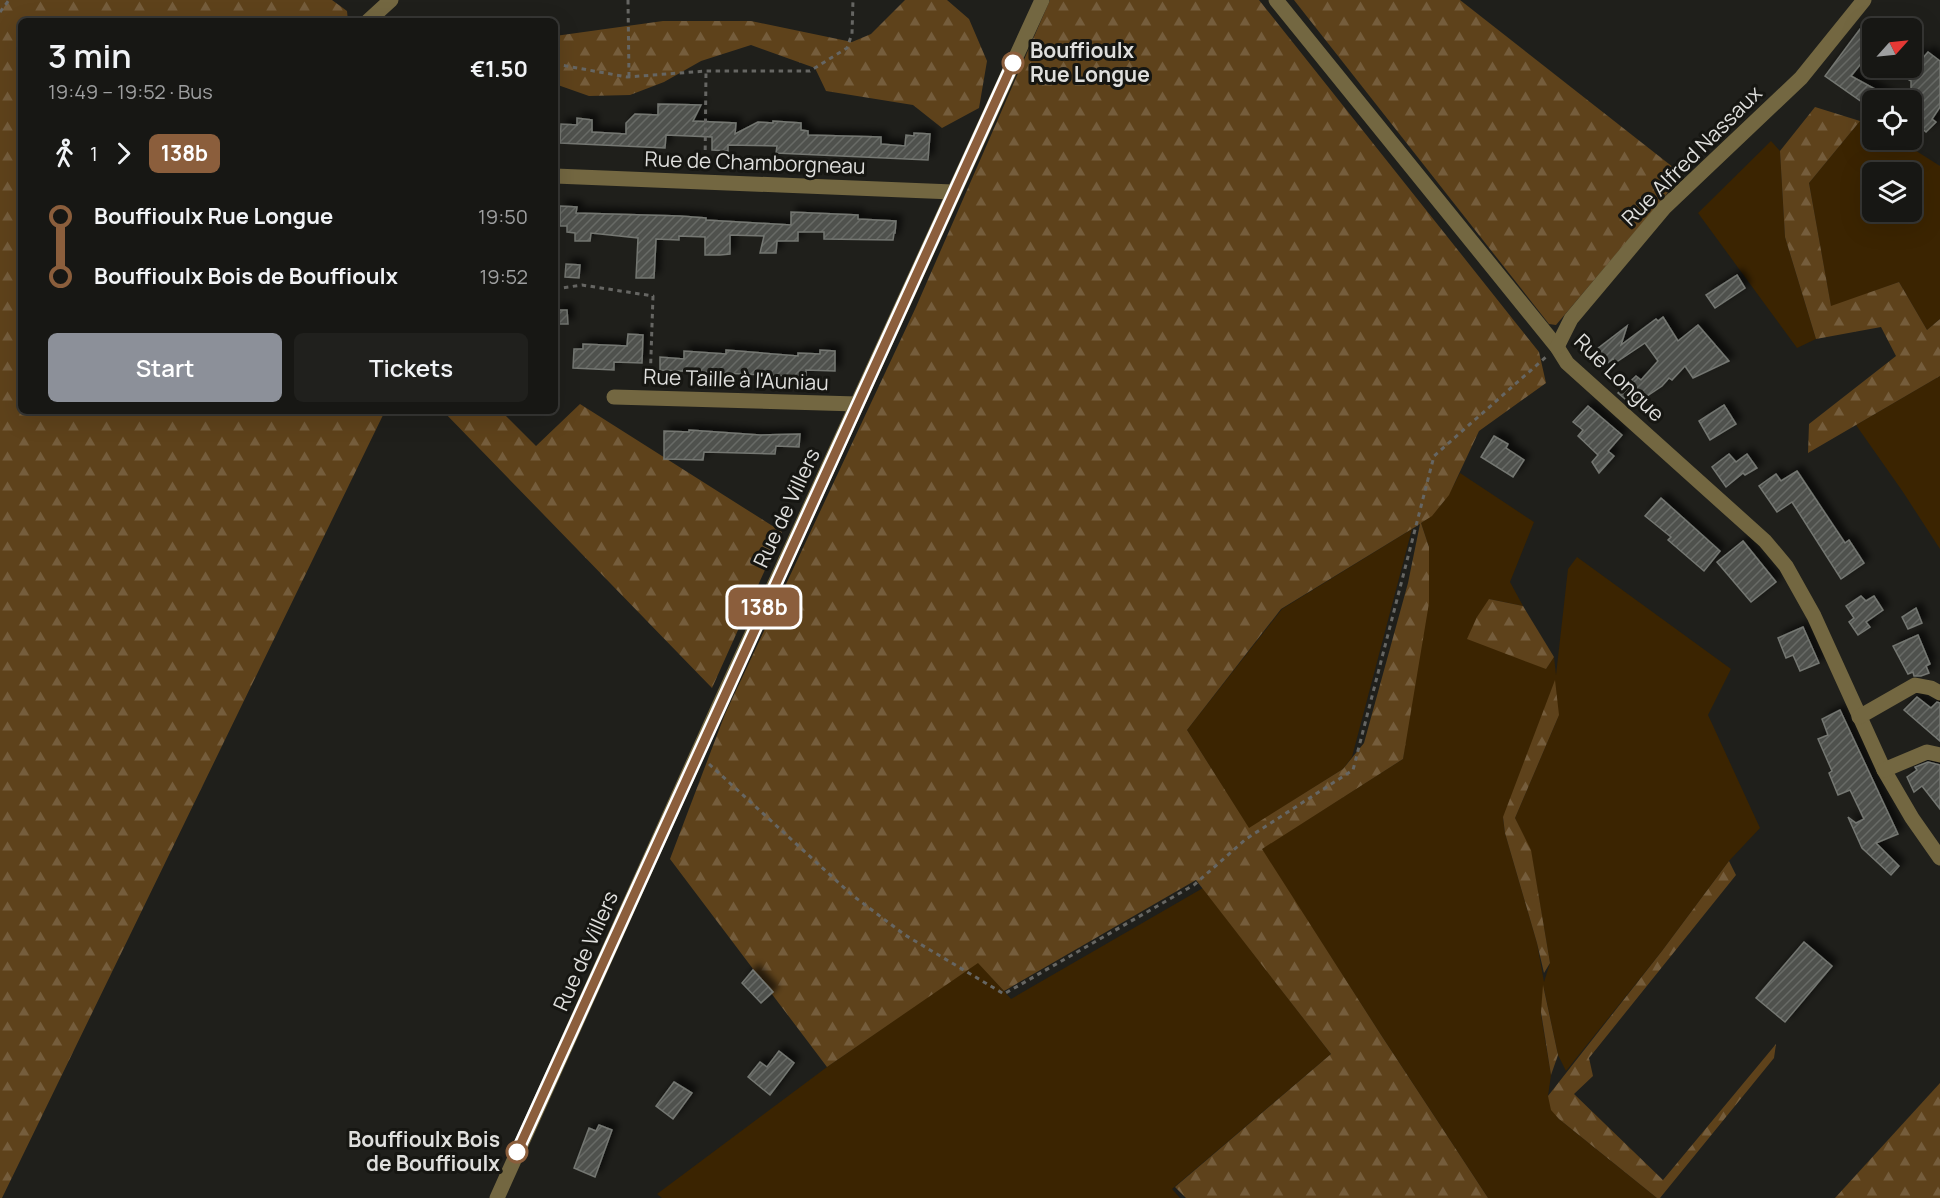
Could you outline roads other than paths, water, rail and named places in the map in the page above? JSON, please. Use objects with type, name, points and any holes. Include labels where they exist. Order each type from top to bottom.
[{"type":"street","points":[[371,18],[391,0]]},
{"type":"street","name":"Rue de Villers","points":[[496,1198],[1042,0]]},
{"type":"street","name":"Rue Longue","points":[[1276,0],[1557,347],[1567,363],[1765,541],[1786,566],[1814,616],[1884,770],[1912,818],[1940,858]]},
{"type":"street","name":"Rue Alfred Nassaux","points":[[1557,347],[1571,319],[1665,207],[1802,78],[1864,0]]},
{"type":"street","name":"Rue de Chamborgneau","points":[[558,176],[953,192]]},
{"type":"street","name":"Rue Taille à l'Auniau","points":[[614,397],[857,404]]},
{"type":"street","points":[[1859,717],[1915,685],[1931,688],[1940,693]]},
{"type":"street","points":[[1884,770],[1927,752],[1940,755]]},
{"type":"place","name":"Bouffioulx Rue Longue","points":[[1013,63]]},
{"type":"place","name":"Bouffioulx Bois de Bouffioulx","points":[[517,1152]]}]
